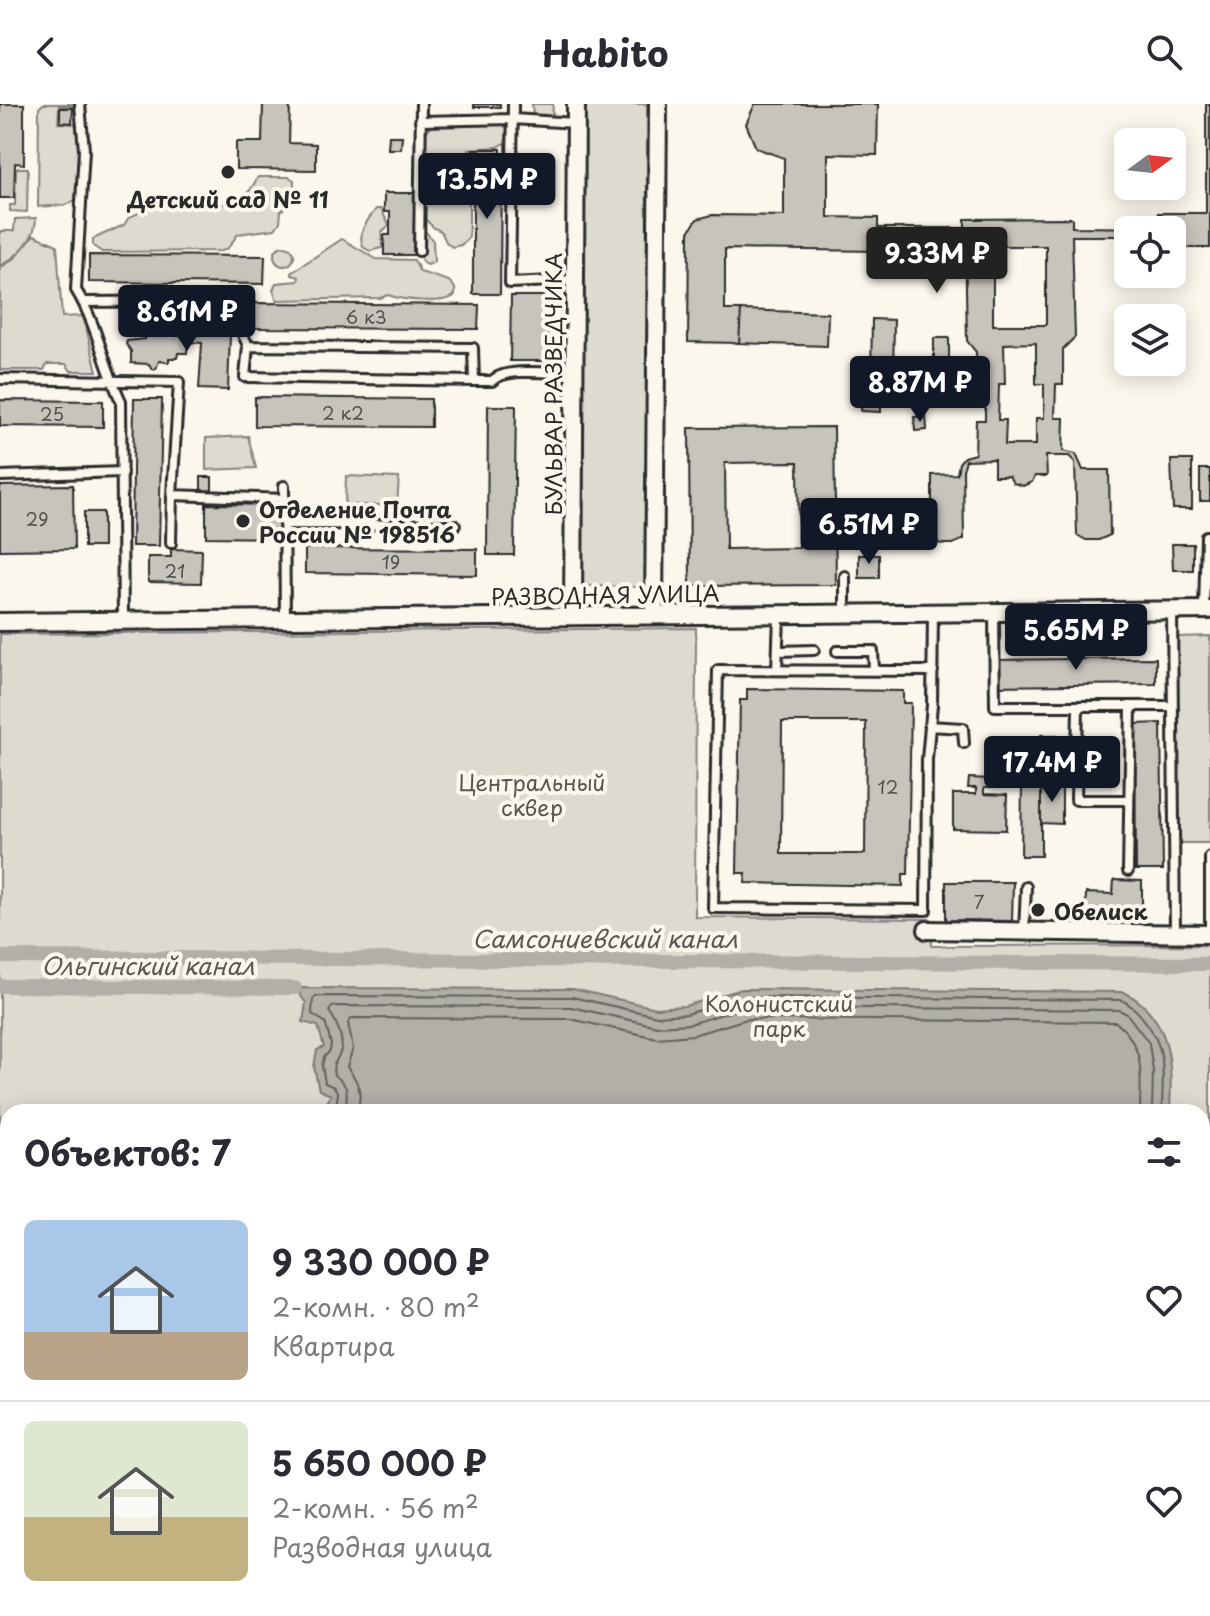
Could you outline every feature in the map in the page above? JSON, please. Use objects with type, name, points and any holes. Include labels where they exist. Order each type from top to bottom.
[{"type":"street","name":"БУЛЬВАР РАЗВЕДЧИКА","points":[[573,616],[576,104]]},
{"type":"street","points":[[654,615],[658,104]]},
{"type":"street","name":"РАЗВОДНАЯ УЛИЦА","points":[[0,622],[1207,610]]},
{"type":"street","points":[[927,930],[1210,934]]},
{"type":"lane","points":[[80,104],[84,142],[76,290],[121,401],[123,621]]},
{"type":"lane","points":[[419,251],[421,104]]},
{"type":"lane","points":[[513,104],[510,283],[575,280]]},
{"type":"lane","points":[[420,121],[513,119],[576,123]]},
{"type":"lane","points":[[83,302],[207,301],[231,307],[248,346],[245,377],[492,381],[509,372],[575,374]]},
{"type":"lane","points":[[248,346],[473,348],[474,381]]},
{"type":"lane","points":[[0,379],[179,382],[171,543]]},
{"type":"lane","points":[[0,476],[122,472]]},
{"type":"lane","points":[[284,486],[285,619]]},
{"type":"lane","points":[[172,495],[285,499]]},
{"type":"lane","points":[[286,524],[455,525]]},
{"type":"lane","points":[[1207,610],[1206,536],[1210,536]]},
{"type":"lane","points":[[845,576],[845,613]]},
{"type":"lane","points":[[1173,610],[1171,706],[1175,934]]},
{"type":"lane","points":[[927,930],[933,612]]},
{"type":"lane","points":[[994,612],[995,706],[1171,706]]},
{"type":"lane","points":[[777,670],[779,614]]},
{"type":"lane","points":[[778,651],[814,650]]},
{"type":"lane","points":[[837,651],[873,651],[874,670]]},
{"type":"lane","points":[[926,910],[713,908],[718,670],[933,671]]},
{"type":"lane","points":[[1078,707],[1076,800],[1129,800]]},
{"type":"lane","points":[[1128,871],[1131,707]]},
{"type":"lane","points":[[929,726],[963,728],[964,743]]},
{"type":"lane","points":[[1210,857],[1210,934]]},
{"type":"lane","points":[[1024,932],[1026,887]]},
{"type":"green space","points":[[43,104],[75,104],[59,106],[58,123],[75,124],[76,113],[80,144],[75,200],[66,205],[38,207],[39,108]]},
{"type":"green space","points":[[532,104],[553,104],[552,119],[533,117]]},
{"type":"green space","points":[[584,104],[647,104],[646,587],[580,586]]},
{"type":"green space","points":[[501,123],[508,129],[505,143],[498,147],[469,149],[469,237],[461,245],[452,247],[441,231],[423,217],[424,137],[429,128],[437,124]]},
{"type":"green space","points":[[16,168],[28,168],[27,212],[10,211],[10,205],[15,205]]},
{"type":"green space","points":[[258,177],[289,177],[294,180],[294,198],[281,211],[280,222],[275,229],[238,234],[222,251],[102,252],[93,246],[93,239],[124,225],[129,217],[172,199],[182,200],[196,209],[216,204],[237,204]]},
{"type":"green space","points":[[376,209],[381,209],[389,225],[382,232],[382,248],[370,251],[363,247],[361,236]]},
{"type":"green space","points":[[36,218],[33,233],[24,246],[0,266],[0,231],[14,231],[15,219]]},
{"type":"green space","points":[[423,228],[433,241],[434,262],[428,265],[421,259]]},
{"type":"green space","points":[[34,235],[57,245],[62,317],[83,316],[97,371],[71,371],[66,364],[47,364],[44,370],[0,370],[0,268],[14,259]]},
{"type":"green space","points":[[342,239],[376,259],[414,260],[420,272],[449,281],[455,288],[455,295],[433,301],[388,295],[380,298],[277,300],[273,290],[276,283],[298,281],[299,277],[292,275],[292,272]]},
{"type":"green space","points":[[284,246],[291,249],[294,256],[291,263],[284,266],[277,263],[274,256],[277,249]]},
{"type":"green space","points":[[248,436],[256,468],[206,470],[206,438]]},
{"type":"green space","points":[[346,476],[399,478],[397,505],[345,505]]},
{"type":"green space","points":[[696,628],[695,917],[931,919],[932,946],[1210,945],[1210,1104],[0,1104],[0,634]]},
{"type":"green space","points":[[1210,636],[1210,843],[1177,843],[1178,637]]},
{"type":"water","points":[[295,988],[573,989],[656,1008],[685,1006],[742,989],[1124,992],[1152,1015],[1161,1029],[1169,1060],[1170,1104],[326,1104],[331,1095],[319,1090],[314,1067],[317,1050],[324,1047],[318,1026],[303,1022],[306,1003]]},
{"type":"building","points":[[0,104],[24,104],[24,164],[15,163],[14,198],[0,198]]},
{"type":"building","points":[[263,104],[290,104],[289,143],[316,144],[316,170],[236,169],[236,142],[262,142]]},
{"type":"building","points":[[474,104],[500,104],[500,107],[474,107]]},
{"type":"building","points":[[755,104],[878,104],[877,155],[828,154],[828,217],[878,218],[878,228],[965,228],[965,219],[1072,218],[1072,227],[1114,227],[1114,236],[1072,236],[1075,337],[1063,349],[1063,384],[1056,384],[1055,418],[1064,418],[1063,451],[1076,454],[1083,470],[1109,470],[1110,535],[1099,540],[1086,540],[1077,535],[1075,462],[1069,456],[1046,456],[1047,476],[1035,476],[1032,482],[1023,486],[1013,483],[1009,476],[994,476],[994,459],[966,460],[963,470],[964,539],[953,544],[941,544],[932,539],[932,475],[957,474],[964,457],[975,454],[976,420],[985,420],[985,384],[977,385],[976,352],[967,341],[965,237],[878,237],[878,251],[725,249],[725,310],[741,310],[739,343],[688,342],[689,232],[697,219],[712,215],[784,216],[784,158],[756,148],[746,124]],"holes":[[[993,246],[1046,246],[1046,325],[993,325]],[[1036,343],[1036,384],[1044,384],[1044,418],[1036,418],[1036,445],[1005,445],[1006,420],[998,420],[999,384],[1005,384],[1004,344]]]},
{"type":"building","points":[[1206,104],[1210,104],[1210,248],[1186,248],[1186,216],[1158,216],[1158,213],[1206,213]]},
{"type":"building","points":[[60,108],[73,108],[72,123],[60,122]]},
{"type":"building","points":[[389,136],[402,136],[401,149],[388,149]]},
{"type":"building","points":[[473,149],[501,149],[500,294],[473,294]]},
{"type":"building","points":[[384,193],[414,193],[414,255],[384,255],[384,235],[390,235],[390,212],[384,212]]},
{"type":"building","points":[[89,255],[265,256],[264,284],[89,282]]},
{"type":"building","points":[[511,296],[549,296],[547,361],[510,361]]},
{"type":"building","points":[[254,303],[479,305],[478,329],[254,328]]},
{"type":"building","points":[[741,310],[828,313],[827,346],[739,343]]},
{"type":"building","points":[[872,319],[894,320],[893,379],[871,379]]},
{"type":"building","points":[[166,327],[188,328],[188,332],[230,334],[228,390],[199,389],[202,343],[188,342],[187,353],[178,353],[177,358],[169,358],[169,362],[159,361],[156,369],[149,364],[131,363],[127,341],[145,339],[145,334],[166,331]]},
{"type":"building","points":[[934,338],[949,338],[949,371],[944,371],[944,375],[934,371]]},
{"type":"building","points":[[255,397],[431,399],[431,427],[255,426]]},
{"type":"building","points":[[862,398],[881,399],[881,412],[861,411]]},
{"type":"building","points":[[134,399],[162,399],[159,546],[132,546]]},
{"type":"building","points":[[0,400],[103,401],[103,427],[0,426]]},
{"type":"building","points":[[488,406],[516,406],[514,555],[487,555]]},
{"type":"building","points":[[926,416],[927,430],[915,431],[914,417]]},
{"type":"building","points":[[834,427],[836,585],[690,586],[689,428]],"holes":[[[798,462],[799,548],[726,549],[725,463]]]},
{"type":"building","points":[[1171,460],[1192,460],[1192,509],[1173,509]]},
{"type":"building","points":[[1200,469],[1210,469],[1210,501],[1200,501]]},
{"type":"building","points":[[201,477],[212,477],[212,493],[201,493]]},
{"type":"building","points":[[73,485],[74,549],[0,550],[0,486]]},
{"type":"building","name":"Отделение Почта России № 198516","points":[[206,504],[280,505],[280,538],[206,537]]},
{"type":"building","points":[[84,512],[103,512],[103,547],[84,547]]},
{"type":"building","points":[[1172,544],[1193,544],[1193,570],[1173,570]]},
{"type":"building","points":[[305,548],[477,549],[477,575],[305,573]]},
{"type":"building","points":[[171,549],[202,550],[201,583],[148,582],[148,557],[171,557]]},
{"type":"building","points":[[859,555],[879,555],[879,578],[859,578]]},
{"type":"building","points":[[1156,658],[1156,684],[996,686],[995,660]]},
{"type":"building","points":[[747,689],[903,691],[903,703],[911,703],[908,874],[903,874],[903,886],[745,883],[746,873],[737,873],[740,700],[747,700]],"holes":[[[782,722],[866,722],[865,854],[781,854]]]},
{"type":"building","points":[[1161,723],[1163,870],[1136,870],[1135,724]]},
{"type":"building","points":[[1041,735],[1057,735],[1057,756],[1041,756]]},
{"type":"building","points":[[969,778],[991,779],[991,788],[984,788],[984,794],[1007,795],[1006,830],[953,829],[953,794],[976,794],[976,788],[968,788]]},
{"type":"building","points":[[1022,784],[1041,784],[1041,856],[1021,856]]},
{"type":"building","points":[[1041,784],[1062,784],[1062,824],[1041,823]]},
{"type":"building","points":[[1114,880],[1142,881],[1142,909],[1116,907],[1115,920],[1085,920],[1086,893],[1113,894]]},
{"type":"building","points":[[946,882],[1013,882],[1012,921],[946,920]]},
{"type":"waterway","name":"Самсониевский канал","points":[[0,957],[1210,964]]},
{"type":"waterway","name":"Ольгинский канал","points":[[0,986],[295,988]]},
{"type":"place","name":"Детский сад № 11","points":[[228,172]]},
{"type":"place","name":"Отделение Почта России № 198516","points":[[243,521]]},
{"type":"place","name":"Обелиск","points":[[1038,910]]},
{"type":"park label","name":"Центральный сквер","points":[[532,794]]},
{"type":"park label","name":"Колонистский парк","points":[[779,1014]]}]
